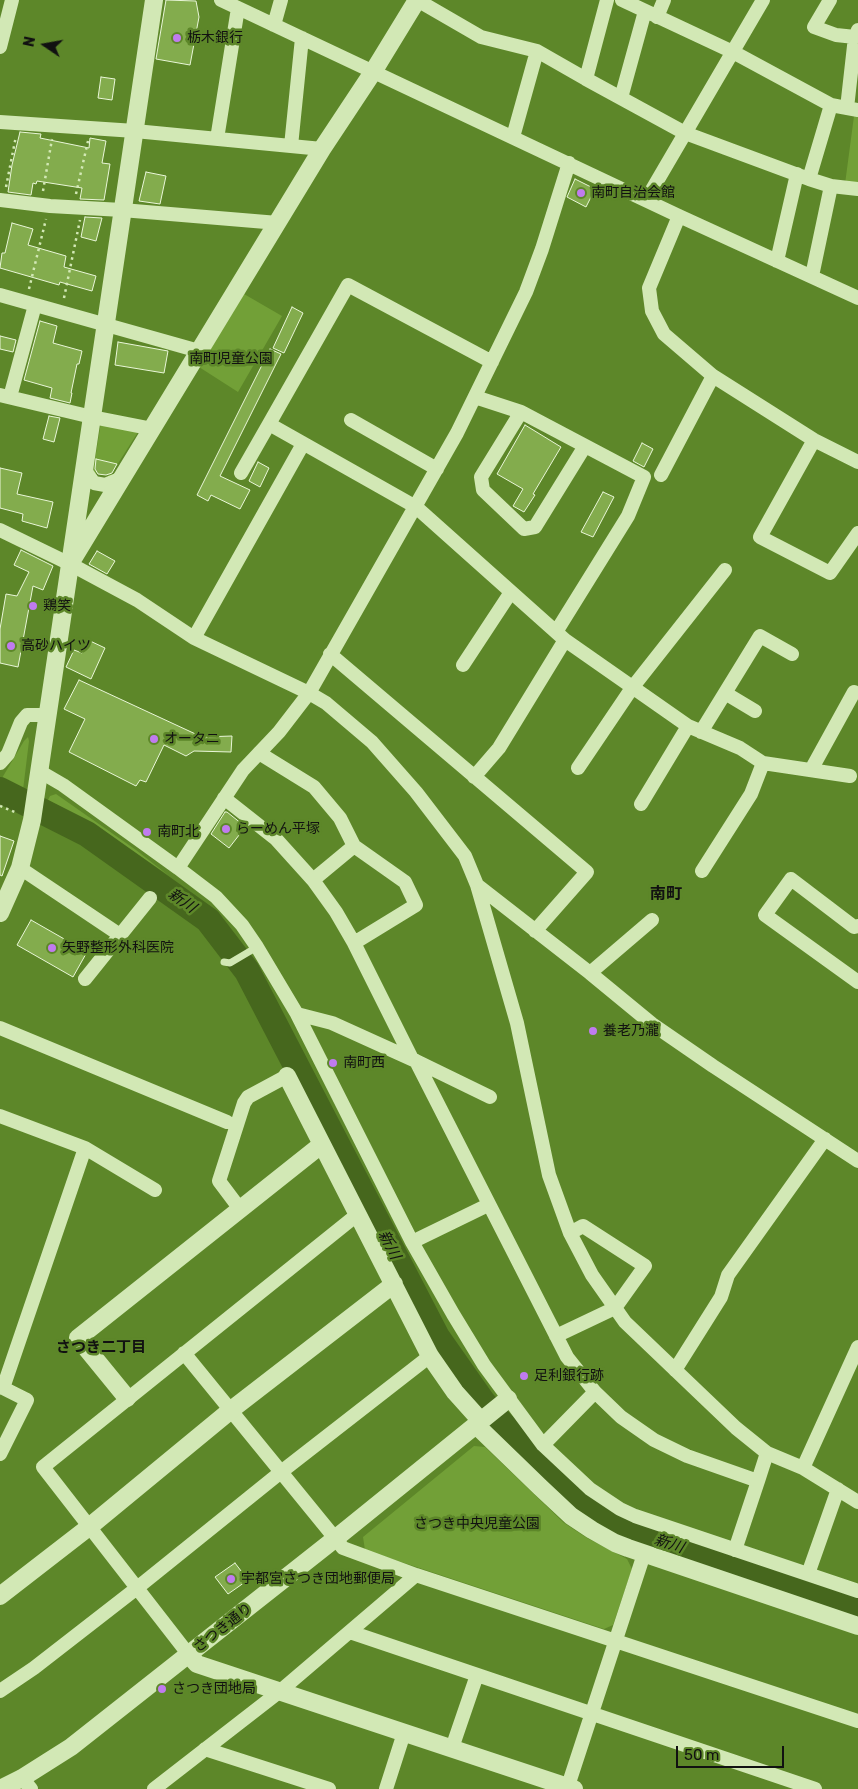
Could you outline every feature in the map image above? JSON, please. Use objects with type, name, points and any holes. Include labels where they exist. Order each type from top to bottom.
[{"type":"street","points":[[0,47],[12,0]]},
{"type":"street","points":[[0,913],[20,868],[32,820],[154,0]]},
{"type":"street","points":[[274,25],[281,0]]},
{"type":"street","points":[[70,564],[322,149],[373,72],[417,0],[481,37],[537,51],[685,133],[831,186],[858,189]]},
{"type":"street","points":[[586,79],[607,0]]},
{"type":"street","points":[[621,98],[651,14],[664,0]]},
{"type":"street","points":[[646,200],[763,0]]},
{"type":"street","points":[[625,1],[734,52],[832,104],[853,109],[857,34],[836,35],[814,27],[830,0]]},
{"type":"street","points":[[217,139],[230,3],[373,72],[858,298]]},
{"type":"street","points":[[291,146],[302,38]]},
{"type":"street","points":[[512,137],[537,51]]},
{"type":"street","points":[[777,261],[803,176],[832,104]]},
{"type":"street","points":[[0,122],[134,131],[322,149]]},
{"type":"street","points":[[178,868],[242,770],[279,732],[309,693],[416,507],[475,396],[526,292],[542,250],[569,163]]},
{"type":"street","points":[[812,276],[831,186]]},
{"type":"street","points":[[1,200],[45,206],[122,210],[278,223]]},
{"type":"street","points":[[680,216],[649,288],[652,311],[664,334],[713,376],[814,440],[858,462]]},
{"type":"street","points":[[241,473],[348,285],[492,362]]},
{"type":"street","points":[[0,296],[106,324],[199,352]]},
{"type":"street","points":[[30,304],[5,396],[152,429]]},
{"type":"street","points":[[661,476],[713,376]]},
{"type":"street","points":[[474,777],[499,748],[628,516],[644,477],[520,412],[475,396]]},
{"type":"street","points":[[520,412],[481,477],[484,490],[524,529],[535,527],[585,446]]},
{"type":"street","points":[[351,420],[437,469]]},
{"type":"street","points":[[270,424],[416,507],[561,636],[688,726],[740,748],[763,763],[850,776]]},
{"type":"street","points":[[814,440],[760,537],[830,573],[858,533]]},
{"type":"street","points":[[194,638],[303,444]]},
{"type":"street","points":[[84,469],[94,483],[105,485],[122,478]]},
{"type":"street","points":[[0,530],[70,564],[137,600],[194,638],[309,693],[326,703],[372,742],[465,856],[477,885],[517,1024],[549,1175],[570,1233],[592,1275],[625,1322],[736,1428],[767,1453],[803,1468],[858,1502]]},
{"type":"street","points":[[578,768],[632,688],[725,570]]},
{"type":"street","points":[[463,665],[510,592]]},
{"type":"street","points":[[701,732],[760,636],[792,654]]},
{"type":"street","points":[[330,654],[587,872],[535,931]]},
{"type":"street","points":[[812,770],[854,692]]},
{"type":"street","points":[[725,693],[755,711]]},
{"type":"street","points":[[0,763],[8,754],[21,722],[27,714],[47,715]]},
{"type":"street","points":[[641,804],[688,726]]},
{"type":"street","points":[[259,753],[314,787],[340,818],[354,846],[405,882],[416,905],[354,943]]},
{"type":"street","points":[[702,871],[751,794],[763,763]]},
{"type":"street","points":[[39,771],[62,785],[178,868],[216,897],[242,925],[297,1014],[412,1242],[469,1342],[490,1413],[540,1488],[571,1516],[615,1543],[858,1626]]},
{"type":"street","points":[[224,798],[276,839],[313,880],[336,912],[354,943],[567,1357],[595,1392],[621,1416],[654,1440],[687,1456],[758,1481]]},
{"type":"street","points":[[313,880],[354,846]]},
{"type":"street","points":[[20,868],[120,935]]},
{"type":"street","points":[[858,926],[854,927],[791,879],[765,915],[858,982]]},
{"type":"street","points":[[477,885],[590,972],[652,1024],[858,1161]]},
{"type":"street","points":[[85,979],[150,898]]},
{"type":"street","points":[[590,972],[652,920]]},
{"type":"street","points":[[297,1014],[332,1023],[490,1097]]},
{"type":"street","points":[[0,1028],[227,1122]]},
{"type":"street","points":[[240,1209],[219,1180],[244,1103],[248,1097],[287,1076],[430,1356],[455,1392],[543,1445],[590,1489],[620,1509],[662,1526],[858,1592]]},
{"type":"street","points":[[0,1116],[85,1148],[155,1190]]},
{"type":"street","points":[[675,1370],[721,1297],[728,1275],[825,1139]]},
{"type":"street","points":[[127,1398],[78,1338],[321,1145]]},
{"type":"street","points":[[0,1454],[27,1400],[1,1387],[85,1148]]},
{"type":"street","points":[[412,1242],[488,1205]]},
{"type":"street","points":[[358,1214],[127,1398],[43,1468],[188,1655],[198,1664],[570,1788],[644,1554]]},
{"type":"street","points":[[556,1336],[616,1308],[645,1266],[583,1226],[570,1233]]},
{"type":"street","points":[[0,1596],[89,1527],[231,1410],[394,1284]]},
{"type":"street","points":[[184,1353],[343,1548],[416,1575],[858,1721]]},
{"type":"street","points":[[803,1468],[857,1353]]},
{"type":"street","points":[[0,1691],[34,1668],[430,1356]]},
{"type":"street","points":[[543,1445],[595,1392]]},
{"type":"street","name":"さつき通り","points":[[0,1789],[27,1783],[336,1538],[490,1413]]},
{"type":"street","points":[[735,1550],[767,1453]]},
{"type":"street","points":[[808,1574],[838,1489]]},
{"type":"street","points":[[154,1789],[279,1692],[416,1575]]},
{"type":"street","points":[[350,1632],[815,1789]]},
{"type":"street","points":[[452,1748],[477,1675]]},
{"type":"street","points":[[386,1789],[404,1733]]},
{"type":"street","points":[[205,1749],[305,1785],[329,1789]]},
{"type":"lane","points":[[227,963],[257,947]]},
{"type":"path","points":[[1,200],[19,123]]},
{"type":"path","points":[[30,304],[45,206],[54,126]]},
{"type":"path","points":[[61,312],[90,128]]},
{"type":"green space","points":[[854,116],[858,117],[858,185],[845,184]]},
{"type":"green space","name":"南町児童公園","points":[[244,294],[282,316],[238,392],[199,367]]},
{"type":"green space","points":[[101,422],[140,429],[110,476],[93,472]]},
{"type":"green space","points":[[28,737],[29,741],[23,790],[2,778]]},
{"type":"green space","points":[[56,794],[136,850],[168,875],[105,832],[48,800],[50,796]]},
{"type":"green space","name":"さつき中央児童公園","points":[[474,1446],[485,1447],[564,1523],[587,1538],[627,1559],[632,1569],[613,1625],[604,1629],[365,1550],[363,1537]]},
{"type":"building","name":"栃木銀行","points":[[166,0],[196,1],[199,17],[190,65],[156,59]]},
{"type":"building","points":[[101,77],[115,79],[112,100],[98,98]]},
{"type":"building","points":[[20,132],[41,134],[40,138],[89,148],[90,138],[106,141],[102,163],[110,164],[104,200],[80,199],[82,188],[37,181],[36,184],[33,183],[31,195],[8,192]]},
{"type":"building","points":[[146,172],[166,176],[160,204],[139,201]]},
{"type":"building","name":"南町自治会館","points":[[575,179],[595,189],[586,207],[567,197]]},
{"type":"building","points":[[85,217],[102,218],[96,241],[81,237]]},
{"type":"building","points":[[12,223],[33,229],[28,245],[66,256],[64,267],[96,276],[92,291],[60,282],[59,285],[0,268],[2,253],[5,253]]},
{"type":"building","points":[[292,307],[303,313],[284,353],[273,348]]},
{"type":"building","points":[[40,321],[57,326],[53,343],[82,351],[79,364],[77,364],[70,403],[50,398],[52,388],[24,380]]},
{"type":"building","points":[[0,336],[16,340],[13,352],[0,349]]},
{"type":"building","points":[[118,342],[168,351],[164,373],[115,365]]},
{"type":"building","points":[[270,349],[281,354],[220,476],[250,490],[240,509],[211,495],[208,501],[197,495]]},
{"type":"building","points":[[49,416],[60,418],[54,442],[43,439]]},
{"type":"building","points":[[525,425],[561,447],[524,512],[513,506],[523,489],[497,474]]},
{"type":"building","points":[[642,443],[653,449],[644,467],[633,461]]},
{"type":"building","points":[[96,459],[117,464],[112,473],[106,475],[98,474],[95,469]]},
{"type":"building","points":[[258,462],[269,468],[260,487],[249,481]]},
{"type":"building","points":[[0,468],[22,473],[17,494],[53,502],[47,528],[22,521],[23,514],[0,508]]},
{"type":"building","points":[[603,492],[614,497],[593,537],[581,532]]},
{"type":"building","name":"高砂ハイツ","points":[[21,550],[53,566],[43,590],[33,586],[18,667],[0,663],[0,629],[6,594],[17,596],[29,572],[14,565]]},
{"type":"building","points":[[97,551],[115,561],[107,574],[89,564]]},
{"type":"building","points":[[88,640],[105,648],[91,679],[66,667],[74,650],[82,653]]},
{"type":"building","name":"オータニ","points":[[79,680],[202,737],[232,736],[231,752],[194,751],[186,756],[164,745],[146,782],[140,780],[136,786],[69,752],[85,719],[64,709]]},
{"type":"building","name":"らーめん平塚","points":[[225,812],[242,824],[239,827],[243,830],[229,848],[211,834]]},
{"type":"building","points":[[0,836],[14,841],[2,876],[0,875]]},
{"type":"building","name":"矢野整形外科医院","points":[[31,920],[87,952],[73,977],[17,945]]},
{"type":"building","name":"宇都宮さつき団地郵便局","points":[[235,1563],[248,1580],[228,1594],[215,1577]]},
{"type":"waterway","name":"新川","points":[[0,790],[87,834],[208,920],[247,971],[437,1337],[482,1401],[502,1424],[563,1485],[623,1527],[647,1537],[858,1606]]},
{"type":"place","name":"栃木銀行","points":[[177,38]]},
{"type":"place","name":"南町自治会館","points":[[581,193]]},
{"type":"place","name":"鶏笑","points":[[33,606]]},
{"type":"place","name":"高砂ハイツ","points":[[11,646]]},
{"type":"place","name":"オータニ","points":[[154,739]]},
{"type":"place","name":"らーめん平塚","points":[[226,829]]},
{"type":"place","name":"南町北","points":[[147,832]]},
{"type":"place","name":"矢野整形外科医院","points":[[52,948]]},
{"type":"place","name":"養老乃瀧","points":[[593,1031]]},
{"type":"place","name":"南町西","points":[[333,1063]]},
{"type":"place","name":"足利銀行跡","points":[[524,1376]]},
{"type":"place","name":"宇都宮さつき団地郵便局","points":[[231,1579]]},
{"type":"place","name":"さつき団地局","points":[[162,1689]]},
{"type":"district","name":"南町","points":[[666,894]]},
{"type":"district","name":"さつき二丁目","points":[[101,1348]]}]
